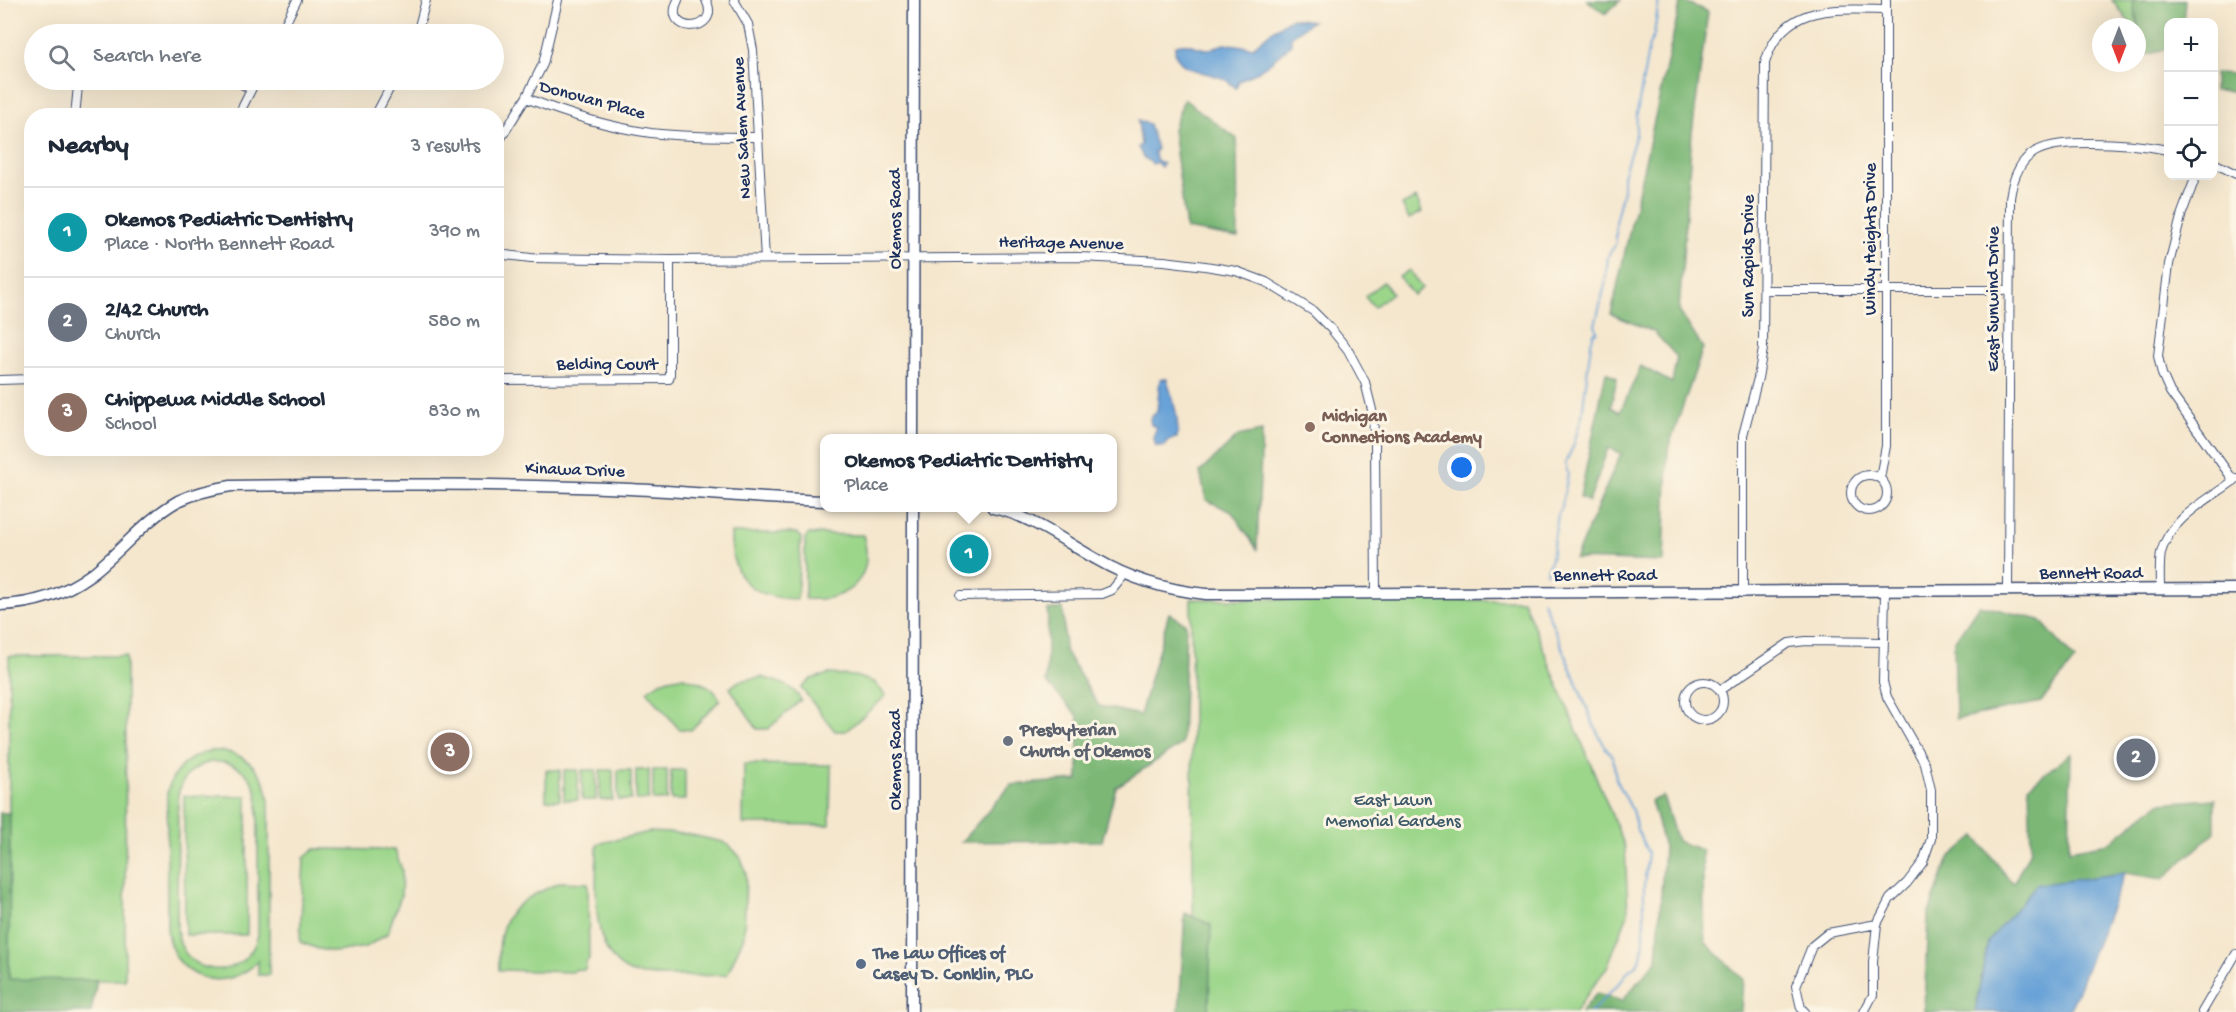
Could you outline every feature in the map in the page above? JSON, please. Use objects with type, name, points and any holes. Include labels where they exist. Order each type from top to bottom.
[{"type":"street","points":[[285,24],[297,0]]},
{"type":"street","points":[[420,24],[426,0]]},
{"type":"street","points":[[504,133],[526,99],[543,64],[558,0]]},
{"type":"street","points":[[678,0],[674,10],[677,19],[683,25],[692,27],[701,24],[707,18],[709,9],[707,0]]},
{"type":"street","name":"New Salem Avenue","points":[[734,0],[748,24],[755,66],[765,259]]},
{"type":"street","name":"Okemos Road","points":[[913,434],[914,0]]},
{"type":"street","name":"Windy Heights Drive","points":[[1880,478],[1866,475],[1855,482],[1852,496],[1859,507],[1872,510],[1884,503],[1887,490],[1880,478],[1886,446],[1886,0]]},
{"type":"street","name":"Sun Rapids Drive","points":[[1743,593],[1743,435],[1763,349],[1764,72],[1770,48],[1785,28],[1808,14],[1825,10],[1886,10]]},
{"type":"street","points":[[76,108],[78,90]]},
{"type":"street","points":[[242,108],[251,90]]},
{"type":"street","points":[[379,108],[389,90]]},
{"type":"street","name":"Donovan Place","points":[[526,99],[606,125],[650,133],[758,137]]},
{"type":"street","name":"East Sunwind Drive","points":[[2008,591],[2011,191],[2017,171],[2031,155],[2044,147],[2059,143],[2112,143],[2164,149]]},
{"type":"street","points":[[2218,165],[2236,174]]},
{"type":"street","points":[[2160,590],[2161,554],[2172,531],[2184,518],[2235,480],[2170,392],[2159,365],[2158,347],[2169,264],[2182,213],[2194,180]]},
{"type":"street","name":"Heritage Avenue","points":[[504,255],[531,258],[670,260],[1079,257],[1164,261],[1205,266],[1236,272],[1266,282],[1313,311],[1332,330],[1348,350],[1365,382],[1376,442],[1376,594]]},
{"type":"street","name":"Belding Court","points":[[504,380],[669,379],[670,260]]},
{"type":"street","points":[[1764,290],[2009,290]]},
{"type":"street","points":[[0,380],[24,379]]},
{"type":"street","name":"Kinawa Drive","points":[[0,605],[49,597],[70,588],[90,575],[158,514],[178,501],[195,494],[231,486],[553,487],[632,489],[774,500],[820,501]]},
{"type":"street","name":"Okemos Road","points":[[912,1012],[913,512]]},
{"type":"street","name":"Bennett Road","points":[[1006,512],[1041,525],[1097,560],[1125,574],[1164,587],[1206,594],[2236,590]]},
{"type":"street","points":[[960,596],[1102,594],[1112,590],[1125,574]]},
{"type":"street","points":[[1864,1012],[1873,995],[1873,962],[1877,924],[1890,899],[1907,883],[1923,862],[1931,838],[1931,790],[1925,764],[1887,697],[1883,682],[1885,592]]},
{"type":"street","points":[[1720,690],[1789,643],[1806,641],[1884,642]]},
{"type":"street","points":[[1699,682],[1711,683],[1720,690],[1722,708],[1714,717],[1702,720],[1695,718],[1686,708],[1685,696],[1693,685],[1699,682]]},
{"type":"street","points":[[1805,1012],[1801,1008],[1796,986],[1812,946],[1827,933],[1877,924]]},
{"type":"street","points":[[2202,1012],[2236,954]]},
{"type":"green space","points":[[1587,0],[1621,0],[1605,14]]},
{"type":"green space","points":[[1681,0],[1708,12],[1692,133],[1679,311],[1703,348],[1668,449],[1664,562],[1575,559],[1621,453],[1608,448],[1589,502],[1580,497],[1606,372],[1617,378],[1611,407],[1620,412],[1641,366],[1672,383],[1677,357],[1654,332],[1611,314]]},
{"type":"green space","points":[[2112,0],[2184,0],[2171,18],[2164,18],[2164,30],[2146,28],[2146,18],[2126,18]]},
{"type":"green space","points":[[2132,0],[2185,0],[2183,18],[2164,18],[2164,50],[2146,55],[2146,18],[2136,18]]},
{"type":"green space","points":[[2218,73],[2236,74],[2236,92],[2218,91]]},
{"type":"green space","points":[[1184,99],[1237,139],[1238,238],[1186,229],[1173,129]]},
{"type":"green space","points":[[1416,198],[1422,212],[1409,219],[1402,205]]},
{"type":"green space","points":[[1409,270],[1422,288],[1413,295],[1399,277]]},
{"type":"green space","points":[[1383,282],[1392,293],[1374,307],[1365,296]]},
{"type":"green space","points":[[1262,431],[1257,549],[1232,512],[1206,500],[1200,472],[1238,436]]},
{"type":"green space","points":[[731,533],[797,533],[801,537],[797,599],[768,595],[747,583],[735,563]]},
{"type":"green space","points":[[809,534],[863,535],[866,551],[865,564],[855,585],[834,597],[805,599],[805,538]]},
{"type":"green space","name":"East Lawn Memorial Gardens","points":[[1191,599],[1523,600],[1625,847],[1628,914],[1607,967],[1575,1012],[1194,1012]]},
{"type":"green space","points":[[1979,605],[2040,620],[2075,660],[2041,702],[1956,719],[1954,642]]},
{"type":"green space","points":[[1063,608],[1065,651],[1099,706],[1140,715],[1169,613],[1186,624],[1182,744],[1116,787],[1102,841],[961,842],[1011,785],[1078,780],[1078,716],[1046,682],[1048,610]]},
{"type":"green space","points":[[9,656],[126,656],[125,980],[9,980]]},
{"type":"green space","points":[[829,674],[854,676],[874,682],[886,696],[846,731],[835,731],[801,688],[811,679]]},
{"type":"green space","points":[[683,677],[709,687],[720,700],[691,730],[679,729],[647,691],[664,681]]},
{"type":"green space","points":[[761,677],[789,687],[801,700],[768,729],[757,729],[730,688],[739,681]]},
{"type":"green space","points":[[222,751],[242,758],[257,771],[267,790],[269,802],[269,975],[258,975],[258,961],[244,972],[230,978],[215,980],[201,977],[178,960],[171,946],[167,929],[167,794],[173,778],[182,766],[202,754]],"holes":[[[211,762],[237,767],[249,777],[258,802],[258,935],[251,951],[241,962],[228,968],[214,969],[201,966],[190,958],[181,946],[177,929],[178,795],[185,778],[194,769]]]},
{"type":"green space","points":[[2071,753],[2069,850],[2109,843],[2159,803],[2215,799],[2215,832],[2163,879],[2125,873],[1988,942],[1975,1012],[1924,1012],[1928,915],[1949,858],[1975,836],[2013,884],[2031,849],[2029,786]]},
{"type":"green space","points":[[744,764],[831,765],[830,825],[743,824]]},
{"type":"green space","points":[[546,770],[560,770],[560,800],[546,800]]},
{"type":"green space","points":[[564,770],[578,770],[578,800],[564,800]]},
{"type":"green space","points":[[582,770],[596,770],[596,800],[582,800]]},
{"type":"green space","points":[[600,770],[613,770],[613,800],[600,800]]},
{"type":"green space","points":[[618,770],[631,770],[631,800],[618,800]]},
{"type":"green space","points":[[636,770],[649,770],[649,800],[636,800]]},
{"type":"green space","points":[[653,770],[667,770],[667,800],[653,800]]},
{"type":"green space","points":[[671,770],[685,770],[685,800],[671,800]]},
{"type":"green space","points":[[184,796],[247,796],[247,935],[185,935]]},
{"type":"green space","points":[[1663,796],[1677,841],[1702,850],[1705,942],[1743,979],[1741,1012],[1581,1012],[1597,993],[1622,1001],[1657,960],[1664,847],[1651,801]]},
{"type":"green space","points":[[0,813],[10,813],[9,979],[97,980],[91,1012],[0,1012]]},
{"type":"green space","points":[[649,832],[687,834],[723,842],[741,858],[746,873],[744,936],[727,975],[638,974],[616,963],[607,950],[597,915],[597,844]]},
{"type":"green space","points":[[315,849],[395,850],[402,870],[401,896],[387,934],[366,947],[336,952],[318,949],[300,942],[304,858]]},
{"type":"green space","points":[[561,882],[588,883],[589,959],[584,970],[577,969],[572,972],[499,970],[501,936],[511,913],[530,897]]},
{"type":"green space","points":[[1185,913],[1211,925],[1209,1012],[1179,1012]]},
{"type":"water","points":[[1292,18],[1312,21],[1291,37],[1291,44],[1279,55],[1260,70],[1239,81],[1236,88],[1218,76],[1193,70],[1180,61],[1176,55],[1175,46],[1179,44],[1207,49],[1228,44],[1253,47]]},
{"type":"water","points":[[1138,121],[1149,124],[1157,149],[1154,152],[1156,159],[1163,164],[1161,167],[1156,162],[1153,164],[1143,157],[1138,147],[1141,145]]},
{"type":"water","points":[[1160,379],[1167,379],[1177,423],[1177,438],[1168,440],[1165,446],[1156,446],[1153,437],[1157,427],[1151,425],[1150,418],[1157,412]]},
{"type":"water","points":[[2125,873],[2071,1007],[2064,1012],[1975,1012],[1988,942],[2036,885]]},
{"type":"waterway","points":[[1546,573],[1568,474],[1565,463],[1573,447],[1582,415],[1591,343],[1594,333],[1597,332],[1595,325],[1605,285],[1608,256],[1616,243],[1616,218],[1623,190],[1623,176],[1636,134],[1637,113],[1659,0]]},
{"type":"waterway","points":[[1543,601],[1595,728],[1613,757],[1616,779],[1632,810],[1637,830],[1648,853],[1644,885],[1644,942],[1641,957],[1591,1012]]},
{"type":"place","name":"Michigan Connections Academy","points":[[1310,427]]},
{"type":"place","name":"Okemos Pediatric Dentistry","points":[[969,554]]},
{"type":"place","name":"Presbyterian Church of Okemos","points":[[1008,741]]},
{"type":"place","name":"Chippewa Middle School","points":[[450,752]]},
{"type":"place","name":"2/42 Church","points":[[2136,758]]},
{"type":"place","name":"The Law Offices of Casey D. Conklin, PLC","points":[[861,964]]}]
